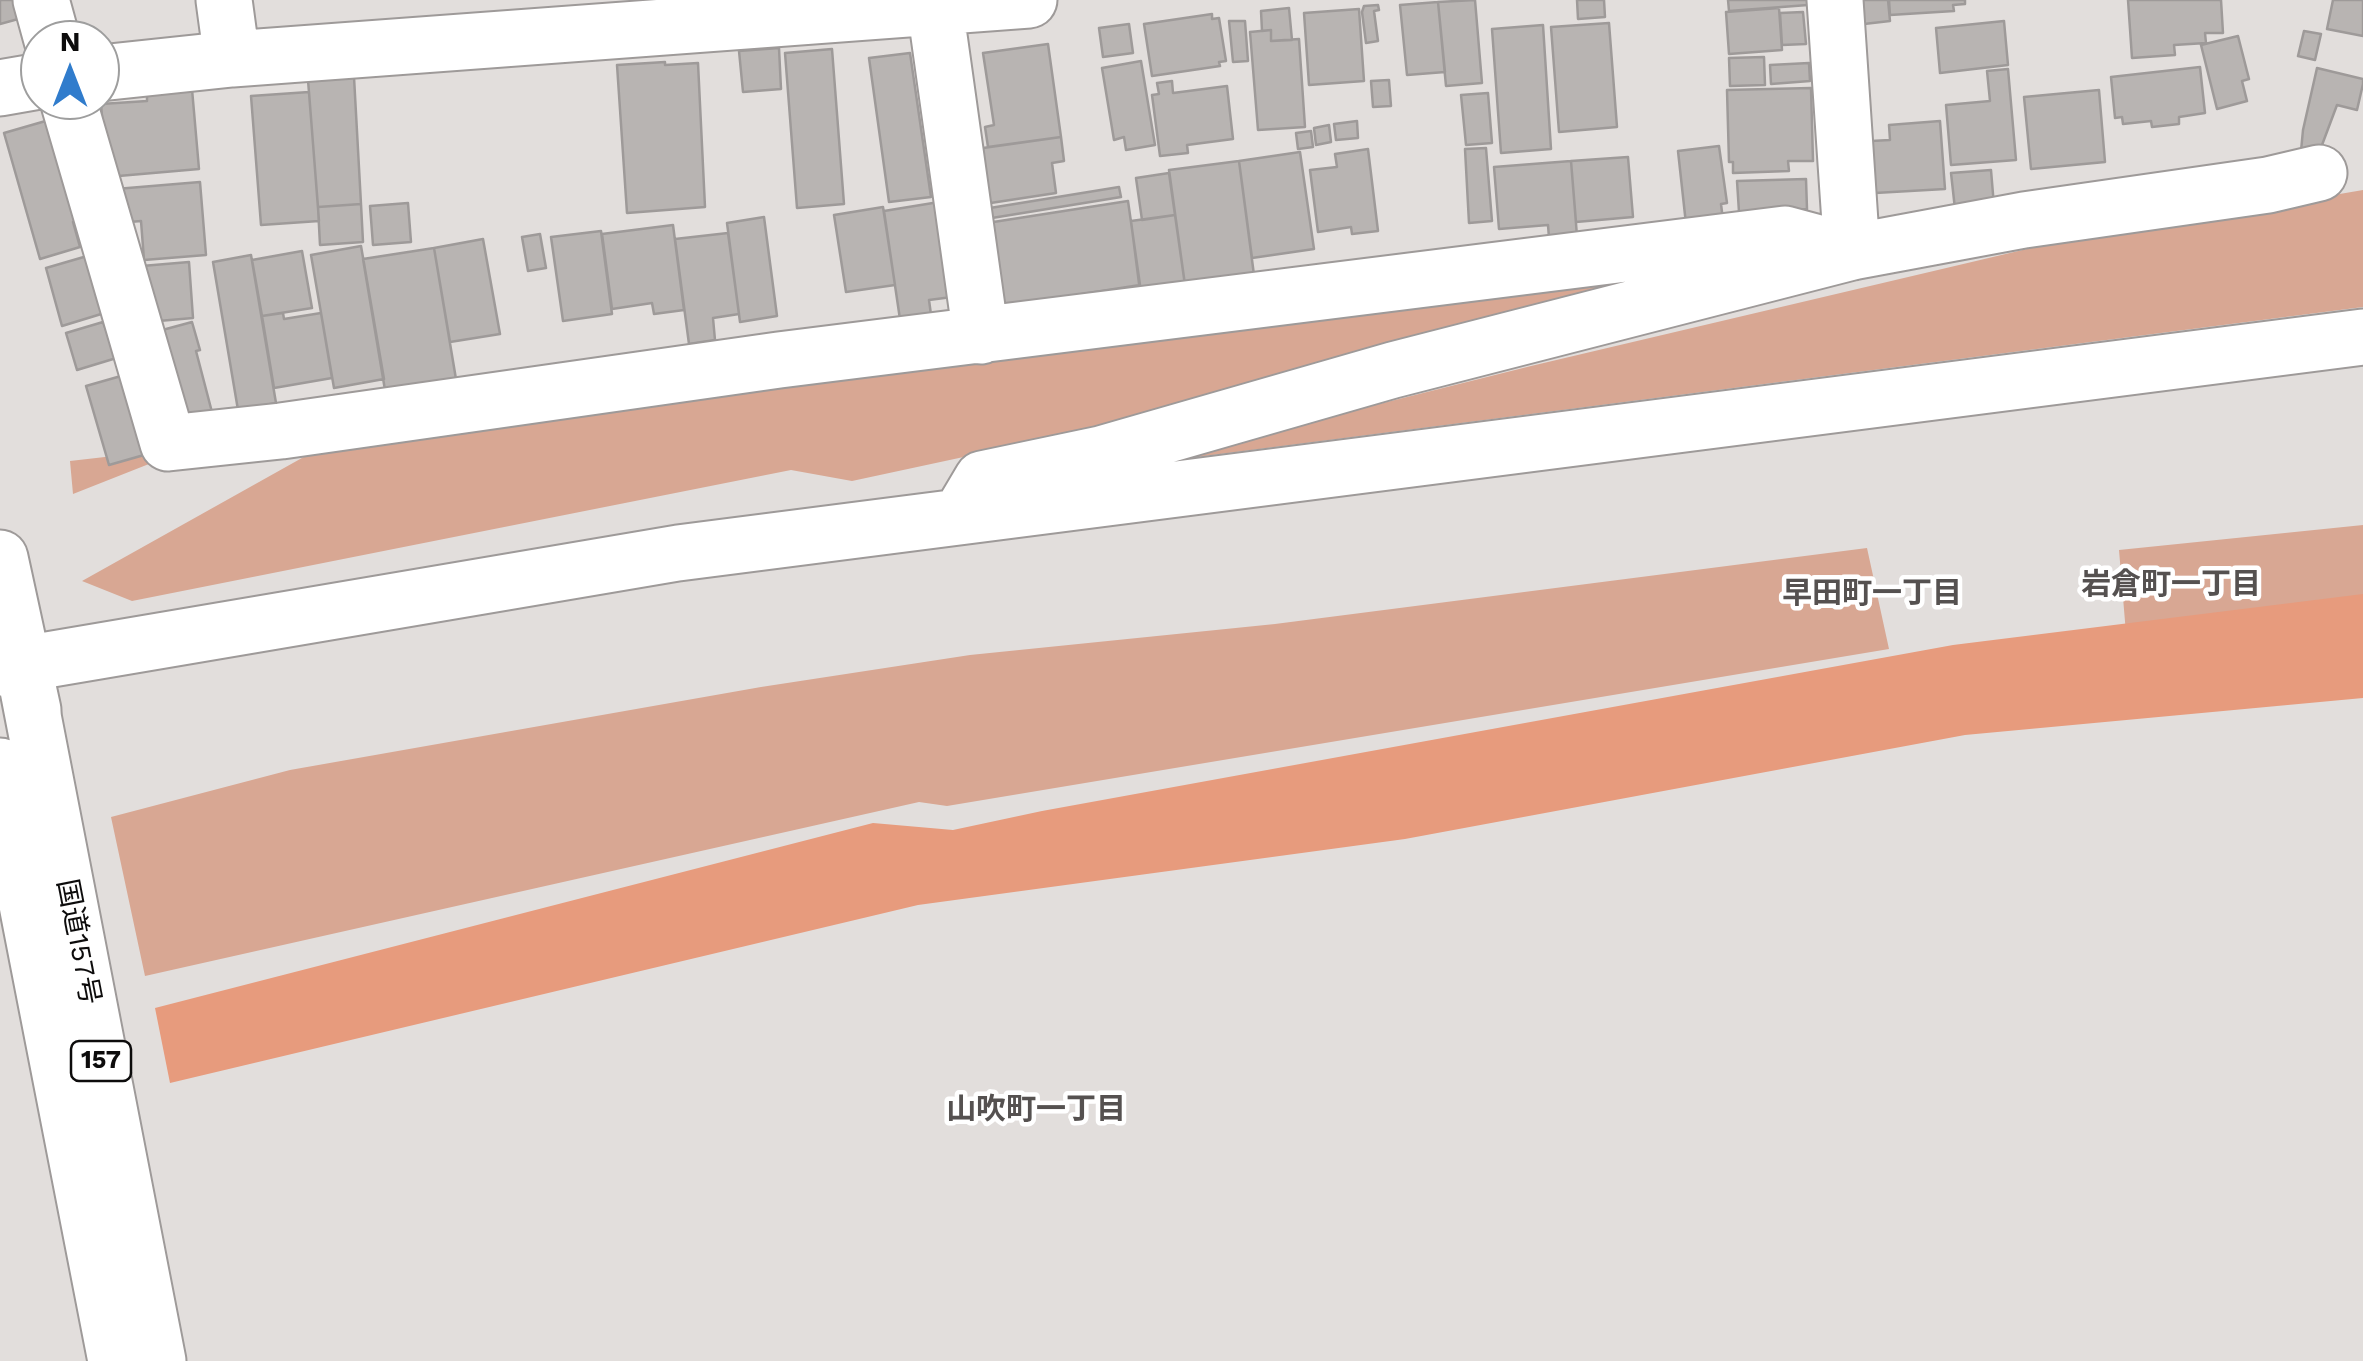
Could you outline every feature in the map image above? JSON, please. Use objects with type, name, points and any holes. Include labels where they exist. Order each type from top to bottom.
[{"type":"main road","points":[[224,0],[232,59]]},
{"type":"main road","points":[[120,71],[934,4],[1029,0]]},
{"type":"main road","points":[[1835,0],[1852,252]]},
{"type":"main road","points":[[934,4],[981,336]]},
{"type":"main road","points":[[74,120],[168,443],[281,431],[624,380],[1785,234],[1852,252]]},
{"type":"main road","points":[[958,518],[982,479],[1101,454],[1392,370],[1852,252],[2024,220],[2268,186],[2319,174]]},
{"type":"main road","points":[[0,558],[12,666],[678,553],[2363,337]]},
{"type":"main road","name":"157","points":[[12,666],[15,767]]},
{"type":"main road","name":"国道157号","points":[[15,767],[116,1361]]},
{"type":"main road","name":"国道157号","points":[[15,767],[158,1361]]},
{"type":"shaded area","points":[[2363,190],[2363,307],[1135,465],[1531,366],[2048,244]]},
{"type":"shaded area","points":[[1592,270],[1617,286],[1145,418],[852,481],[791,470],[132,601],[82,581],[318,449]]},
{"type":"shaded area","points":[[192,447],[73,494],[70,461]]},
{"type":"shaded area","points":[[2363,525],[2363,625],[2128,657],[2119,550]]},
{"type":"shaded area","points":[[1867,548],[1889,649],[947,806],[919,802],[145,976],[111,817],[290,770],[761,687],[970,655],[1275,624]]},
{"type":"shaded area","points":[[2363,594],[2363,698],[1965,735],[1405,839],[918,905],[170,1083],[155,1008],[873,823],[953,830],[1953,645]]},
{"type":"building","points":[[0,0],[25,0],[29,16],[0,24]]},
{"type":"building","points":[[1475,0],[1482,83],[1446,86],[1438,2]]},
{"type":"building","points":[[1577,0],[1604,0],[1605,17],[1578,19]]},
{"type":"building","points":[[1728,0],[1808,0],[1808,5],[1729,11]]},
{"type":"building","points":[[1862,0],[1888,0],[1890,21],[1864,24]]},
{"type":"building","points":[[1889,0],[1965,0],[1965,4],[1953,5],[1954,11],[1890,15]]},
{"type":"building","points":[[2128,0],[2221,0],[2223,33],[2205,33],[2206,43],[2174,45],[2175,55],[2132,58]]},
{"type":"building","points":[[2333,0],[2363,0],[2363,36],[2327,29]]},
{"type":"building","points":[[1438,2],[1445,72],[1407,75],[1400,5]]},
{"type":"building","points":[[1378,5],[1379,10],[1374,11],[1378,41],[1366,43],[1362,12],[1364,6]]},
{"type":"building","points":[[1289,8],[1292,40],[1271,41],[1271,30],[1262,31],[1261,11]]},
{"type":"building","points":[[1779,8],[1782,50],[1729,54],[1726,12]]},
{"type":"building","points":[[1359,9],[1364,81],[1309,85],[1304,13]]},
{"type":"building","points":[[1803,12],[1806,44],[1782,45],[1780,13]]},
{"type":"building","points":[[1212,14],[1212,19],[1219,18],[1226,61],[1219,62],[1220,66],[1152,76],[1144,24]]},
{"type":"building","points":[[1229,21],[1245,21],[1248,61],[1233,62]]},
{"type":"building","points":[[2004,21],[2008,65],[1940,73],[1936,28]]},
{"type":"building","points":[[1609,23],[1617,127],[1559,132],[1551,27]]},
{"type":"building","points":[[1129,24],[1133,53],[1103,57],[1099,28]]},
{"type":"building","points":[[1543,25],[1551,149],[1501,153],[1492,29]]},
{"type":"building","points":[[1271,30],[1271,41],[1299,39],[1305,127],[1258,130],[1250,32]]},
{"type":"building","points":[[2304,31],[2321,34],[2315,60],[2298,56]]},
{"type":"building","points":[[2238,36],[2249,79],[2242,81],[2247,101],[2217,109],[2201,45]]},
{"type":"building","points":[[1048,44],[1061,137],[988,147],[985,127],[994,125],[983,53]]},
{"type":"building","points":[[779,48],[781,89],[743,92],[739,51]]},
{"type":"building","points":[[832,49],[844,204],[797,208],[785,53]]},
{"type":"building","points":[[910,53],[931,197],[889,202],[869,58]]},
{"type":"building","points":[[1764,57],[1765,85],[1730,86],[1729,58]]},
{"type":"building","points":[[1141,61],[1155,145],[1126,150],[1124,137],[1114,140],[1102,68]]},
{"type":"building","points":[[698,63],[705,207],[627,213],[617,65]]},
{"type":"building","points":[[1809,63],[1810,81],[1771,84],[1770,65]]},
{"type":"building","points":[[2200,67],[2205,113],[2179,117],[2179,124],[2152,127],[2151,121],[2123,124],[2122,117],[2115,118],[2111,77]]},
{"type":"building","points":[[2317,68],[2363,79],[2363,84],[2357,110],[2337,105],[2322,145],[2312,154],[2301,151]]},
{"type":"building","points":[[2008,69],[2016,160],[1951,165],[1946,105],[1990,101],[1987,71]]},
{"type":"building","points":[[354,77],[361,204],[318,207],[308,80]]},
{"type":"building","points":[[1389,80],[1391,106],[1373,107],[1371,81]]},
{"type":"building","points":[[1172,81],[1173,93],[1227,86],[1233,139],[1187,145],[1188,153],[1160,156],[1152,95],[1159,94],[1157,83]]},
{"type":"building","points":[[1811,88],[1813,161],[1788,161],[1789,171],[1733,173],[1733,162],[1729,162],[1727,90]]},
{"type":"building","points":[[192,89],[199,169],[107,177],[102,120],[120,120],[120,103],[147,101],[147,93]]},
{"type":"building","points":[[2099,90],[2105,162],[2031,169],[2024,97]]},
{"type":"building","points":[[309,92],[319,221],[261,225],[251,96]]},
{"type":"building","points":[[1488,93],[1492,143],[1466,145],[1461,95]]},
{"type":"building","points":[[57,120],[85,219],[73,222],[80,247],[40,259],[4,133]]},
{"type":"building","points":[[1357,121],[1358,138],[1336,140],[1334,124]]},
{"type":"building","points":[[1940,121],[1945,189],[1875,193],[1871,141],[1890,140],[1889,125]]},
{"type":"building","points":[[1329,125],[1331,142],[1316,145],[1314,128]]},
{"type":"building","points":[[1311,131],[1313,147],[1298,149],[1296,133]]},
{"type":"building","points":[[1061,137],[1064,161],[1052,163],[1056,193],[984,204],[976,149]]},
{"type":"building","points":[[1719,146],[1727,203],[1721,204],[1723,220],[1686,224],[1678,151]]},
{"type":"building","points":[[1486,148],[1492,221],[1469,223],[1465,149]]},
{"type":"building","points":[[1368,149],[1378,231],[1352,234],[1351,227],[1318,232],[1310,170],[1337,167],[1335,154]]},
{"type":"building","points":[[1300,152],[1314,249],[1252,258],[1239,161]]},
{"type":"building","points":[[1628,157],[1633,217],[1576,222],[1571,161]]},
{"type":"building","points":[[1239,161],[1254,275],[1185,285],[1169,170]]},
{"type":"building","points":[[1571,161],[1577,236],[1549,238],[1548,225],[1499,229],[1494,167]]},
{"type":"building","points":[[1991,170],[1994,206],[1955,209],[1951,173]]},
{"type":"building","points":[[1169,173],[1175,215],[1142,220],[1136,178]]},
{"type":"building","points":[[1806,179],[1807,209],[1739,212],[1737,181]]},
{"type":"building","points":[[200,182],[206,255],[144,260],[141,221],[118,223],[116,189]]},
{"type":"building","points":[[1119,187],[1121,197],[992,218],[990,208]]},
{"type":"building","points":[[1128,201],[1140,285],[1005,306],[998,299],[987,223]]},
{"type":"building","points":[[939,202],[952,297],[929,300],[932,322],[901,326],[884,211]]},
{"type":"building","points":[[408,203],[411,242],[373,245],[370,206]]},
{"type":"building","points":[[361,204],[363,242],[320,245],[318,207]]},
{"type":"building","points":[[883,207],[895,285],[846,292],[834,215]]},
{"type":"building","points":[[1175,215],[1185,285],[1140,291],[1131,221]]},
{"type":"building","points":[[764,217],[777,316],[740,322],[727,223]]},
{"type":"building","points":[[673,225],[684,310],[654,314],[652,303],[612,309],[602,234]]},
{"type":"building","points":[[601,231],[612,314],[563,321],[551,237]]},
{"type":"building","points":[[728,233],[739,314],[713,318],[715,340],[689,344],[675,239]]},
{"type":"building","points":[[540,234],[546,268],[528,271],[522,237]]},
{"type":"building","points":[[483,239],[500,334],[450,342],[434,248]]},
{"type":"building","points":[[361,246],[384,379],[334,388],[311,255]]},
{"type":"building","points":[[434,248],[457,385],[386,396],[363,259]]},
{"type":"building","points":[[302,251],[312,308],[262,316],[252,260]]},
{"type":"building","points":[[94,254],[111,311],[62,326],[46,268]]},
{"type":"building","points":[[251,255],[276,403],[238,410],[213,262]]},
{"type":"building","points":[[189,262],[193,318],[147,322],[142,266]]},
{"type":"building","points":[[283,313],[284,319],[321,313],[332,378],[274,388],[262,316]]},
{"type":"building","points":[[103,322],[106,330],[115,327],[123,356],[77,370],[66,333]]},
{"type":"building","points":[[192,322],[213,416],[194,420],[178,410],[155,332]]},
{"type":"building","points":[[128,374],[151,453],[109,465],[86,386]]},
{"type":"district","name":"岩倉町一丁目","points":[[2171,585]]},
{"type":"district","name":"早田町一丁目","points":[[1872,594]]},
{"type":"district","name":"山吹町一丁目","points":[[1036,1110]]}]
